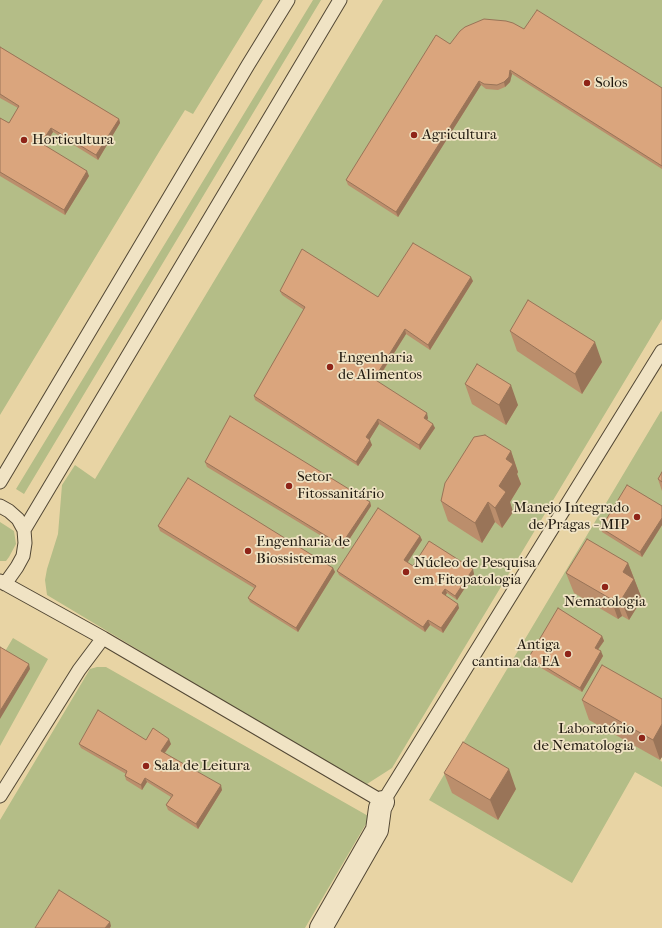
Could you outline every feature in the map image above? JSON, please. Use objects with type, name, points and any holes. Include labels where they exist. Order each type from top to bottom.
[{"type":"street","points":[[321,928],[377,830],[380,808],[383,802]]},
{"type":"lane","points":[[0,482],[244,71],[288,0]]},
{"type":"lane","points":[[24,530],[340,0]]},
{"type":"lane","points":[[0,506],[14,515],[24,530],[25,543],[23,556],[17,567],[2,583],[103,638],[383,802],[662,350]]},
{"type":"lane","points":[[0,796],[79,670],[103,638]]},
{"type":"green space","points":[[0,0],[263,0],[193,114],[185,110],[0,415]]},
{"type":"green space","points":[[313,0],[321,0],[24,494],[16,489]]},
{"type":"green space","points":[[383,0],[662,0],[662,319],[392,768],[367,784],[297,745],[47,595],[45,580],[58,534],[62,485],[75,465],[95,479]]},
{"type":"green space","points":[[661,411],[662,757],[660,760],[662,762],[662,787],[635,772],[572,883],[429,800]]},
{"type":"green space","points":[[0,522],[14,531],[16,544],[6,561],[0,561]]},
{"type":"green space","points":[[13,638],[48,659],[0,746],[4,653]]},
{"type":"green space","points":[[106,667],[370,817],[305,928],[0,928],[0,820],[90,669]]},
{"type":"building","points":[[537,10],[662,88],[662,166],[510,70],[509,77],[504,82],[497,85],[484,84],[479,81],[396,212],[346,180],[436,35],[450,44],[465,27],[484,19],[506,21],[524,29]]},
{"type":"building","name":"Horticultura","points":[[0,47],[119,119],[96,155],[51,128],[41,143],[87,171],[64,210],[0,172],[0,118],[9,123],[19,106],[0,94]]},
{"type":"building","name":"Engenharia de Alimentos","points":[[413,243],[471,277],[428,345],[405,329],[374,379],[427,413],[424,418],[433,424],[419,445],[378,419],[366,437],[370,440],[356,462],[254,396],[305,307],[280,291],[302,249],[378,297]]},
{"type":"building","points":[[528,300],[595,342],[575,374],[510,331]]},
{"type":"building","points":[[477,364],[511,385],[499,405],[465,384]]},
{"type":"building","name":"Setor Fitossanitário","points":[[230,416],[370,502],[341,545],[205,462]]},
{"type":"building","points":[[485,435],[511,451],[506,459],[513,464],[499,486],[506,492],[495,508],[488,502],[475,523],[441,501],[445,483],[474,437]]},
{"type":"building","points":[[662,472],[662,482],[658,479]]},
{"type":"building","name":"Engenharia de Biossistemas","points":[[188,478],[333,568],[296,628],[248,598],[256,586],[158,526]]},
{"type":"building","name":"Manejo Integrado de Pragas - MIP","points":[[627,485],[662,506],[662,518],[640,552],[601,528]]},
{"type":"building","name":"Núcleo de Pesquisa em Fitopatologia","points":[[378,508],[420,536],[404,560],[413,566],[429,541],[473,569],[455,596],[445,589],[442,593],[458,604],[441,628],[428,620],[423,627],[337,571]]},
{"type":"building","points":[[587,539],[628,563],[623,572],[634,579],[621,600],[615,596],[611,599],[566,573]]},
{"type":"building","name":"Antiga cantina da EA","points":[[558,608],[602,636],[595,648],[601,651],[580,688],[529,657]]},
{"type":"building","points":[[0,647],[29,664],[0,711]]},
{"type":"building","points":[[602,665],[662,699],[662,724],[653,740],[582,700]]},
{"type":"building","name":"Sala de Leitura","points":[[98,710],[146,740],[153,728],[169,739],[161,751],[221,785],[196,824],[166,805],[173,795],[145,778],[141,785],[125,776],[127,771],[79,744]]},
{"type":"building","points":[[463,742],[509,769],[490,800],[444,773]]},
{"type":"building","points":[[59,890],[110,922],[105,928],[35,928]]},
{"type":"place","name":"Solos","points":[[587,83]]},
{"type":"place","name":"Agricultura","points":[[414,135]]},
{"type":"place","name":"Horticultura","points":[[24,140]]},
{"type":"place","name":"Engenharia de Alimentos","points":[[330,367]]},
{"type":"place","name":"Setor Fitossanitário","points":[[289,486]]},
{"type":"place","name":"Manejo Integrado de Pragas - MIP","points":[[637,517]]},
{"type":"place","name":"Engenharia de Biossistemas","points":[[248,551]]},
{"type":"place","name":"Núcleo de Pesquisa em Fitopatologia","points":[[406,572]]},
{"type":"place","name":"Nematologia","points":[[605,587]]},
{"type":"place","name":"Antiga cantina da EA","points":[[568,654]]},
{"type":"place","name":"Laboratório de Nematologia","points":[[642,738]]},
{"type":"place","name":"Sala de Leitura","points":[[146,766]]}]
